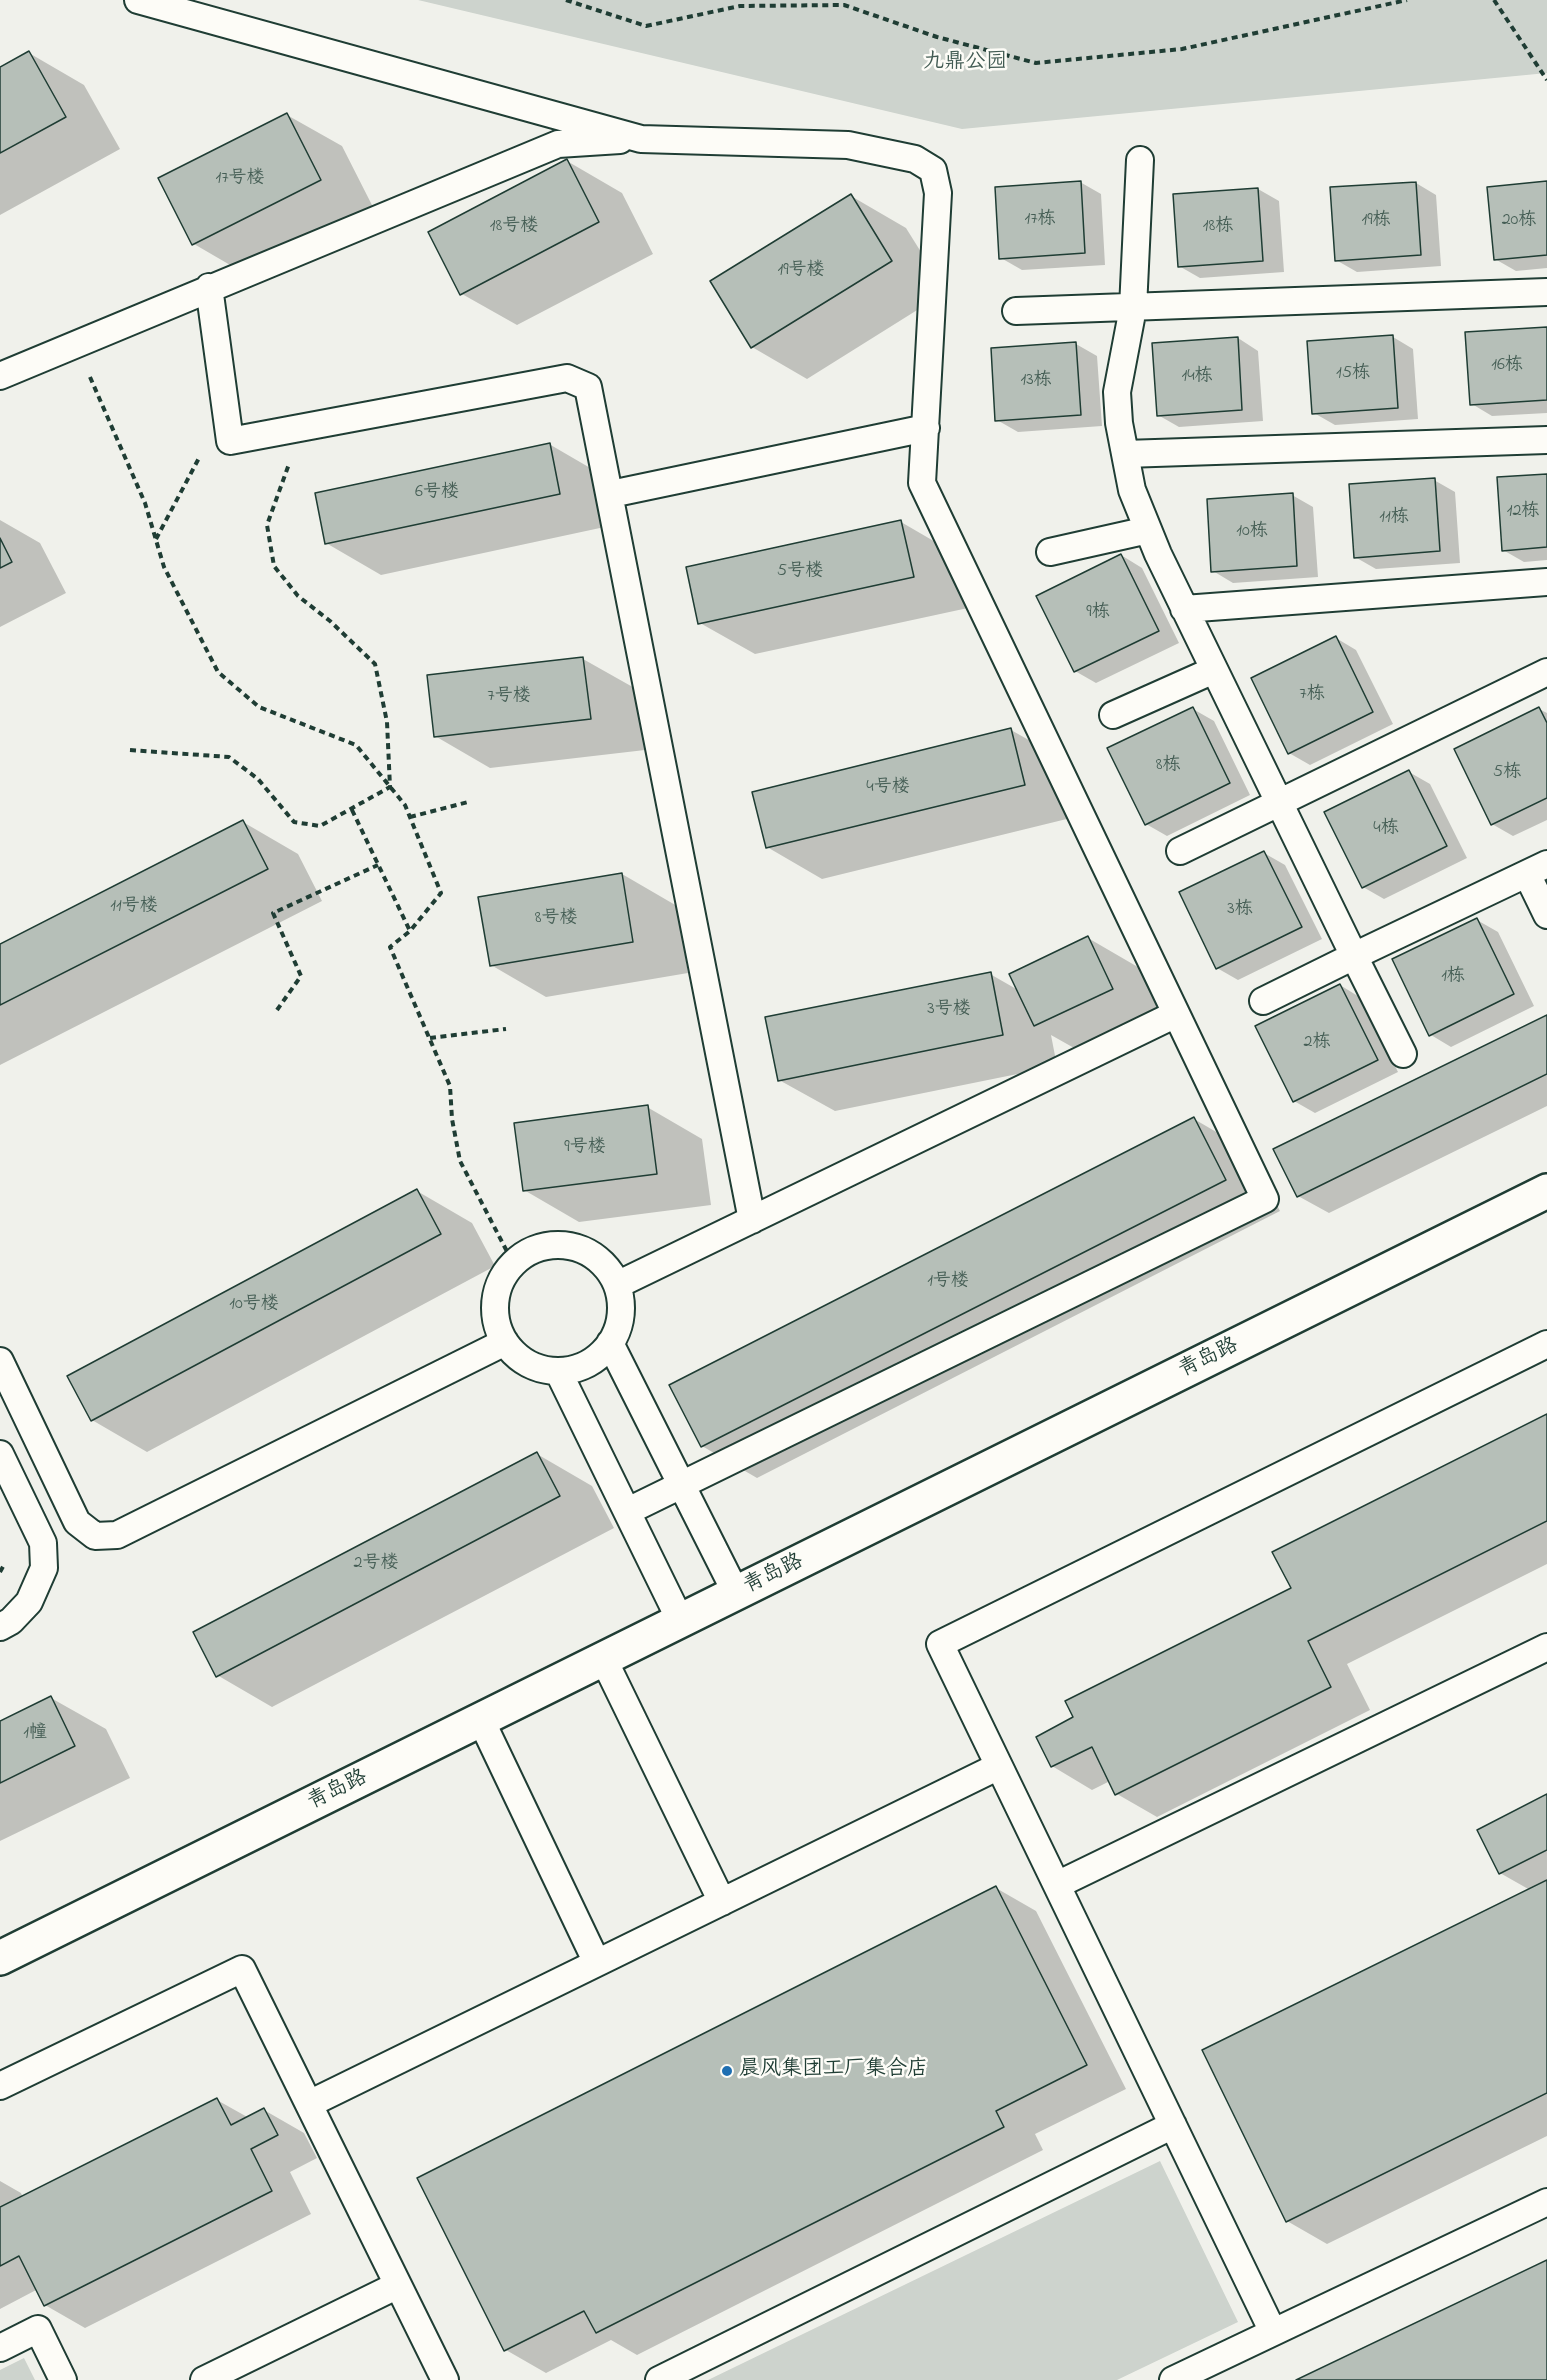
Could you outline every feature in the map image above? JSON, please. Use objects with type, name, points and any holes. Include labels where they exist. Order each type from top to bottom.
[{"type":"street","name":"青岛路","points":[[0,1958],[1547,1191]]},
{"type":"lane","points":[[138,0],[641,139]]},
{"type":"lane","points":[[0,376],[209,287],[558,144],[641,139],[848,145],[915,159],[933,170],[938,193],[922,483],[1265,1199],[628,1512]]},
{"type":"lane","points":[[1140,160],[1132,308],[1117,392],[1132,490],[1184,609],[1403,1054]]},
{"type":"lane","points":[[209,287],[230,441],[567,378],[588,387],[611,494],[752,1220]]},
{"type":"lane","points":[[1016,311],[1547,292]]},
{"type":"lane","points":[[611,494],[926,428]]},
{"type":"lane","points":[[1125,454],[1547,440]]},
{"type":"lane","points":[[1050,552],[1148,530]]},
{"type":"lane","points":[[1184,609],[1547,582]]},
{"type":"lane","points":[[1113,715],[1214,670]]},
{"type":"lane","points":[[1180,851],[1547,672]]},
{"type":"lane","points":[[1263,1001],[1537,869],[1547,915]]},
{"type":"lane","points":[[617,1285],[1176,1014]]},
{"type":"lane","points":[[552,1245],[572,1246],[592,1254],[607,1267],[617,1285],[621,1305],[619,1324],[610,1343],[596,1358],[578,1368],[558,1371],[538,1368],[519,1358],[505,1342],[496,1322],[495,1301],[501,1281],[513,1263],[531,1251],[552,1245]]},
{"type":"lane","points":[[0,1361],[77,1522],[95,1536],[117,1535],[505,1342]]},
{"type":"lane","points":[[610,1343],[736,1593]]},
{"type":"lane","points":[[1273,2332],[940,1644],[1547,1344]]},
{"type":"lane","points":[[558,1371],[681,1622]]},
{"type":"lane","points":[[0,1454],[43,1543],[44,1568],[29,1602],[11,1621],[0,1627]]},
{"type":"lane","points":[[1057,1886],[1547,1647]]},
{"type":"lane","points":[[604,1660],[722,1902]]},
{"type":"lane","points":[[481,1720],[597,1963]]},
{"type":"lane","points":[[309,2104],[999,1766]]},
{"type":"lane","points":[[0,2086],[242,1969],[446,2380]]},
{"type":"lane","points":[[659,2380],[1173,2125]]},
{"type":"lane","points":[[1173,2380],[1547,2202]]},
{"type":"lane","points":[[204,2380],[398,2285]]},
{"type":"lane","points":[[0,2348],[38,2329],[63,2380]]},
{"type":"path","points":[[566,0],[646,26],[740,6],[844,5],[937,37],[1036,63],[1182,49],[1407,0]]},
{"type":"path","points":[[1494,0],[1547,80]]},
{"type":"path","points":[[75,344],[145,503],[164,567],[218,672],[259,707],[356,745],[405,805],[441,893],[410,931],[390,947],[450,1086],[452,1119],[460,1161],[513,1263]]},
{"type":"path","points":[[303,427],[267,525],[274,566],[298,596],[330,621],[375,664],[387,722],[390,787]]},
{"type":"path","points":[[156,539],[200,457],[230,441]]},
{"type":"path","points":[[130,750],[229,757],[258,779],[294,822],[320,826],[390,787]]},
{"type":"path","points":[[410,817],[468,802]]},
{"type":"path","points":[[351,810],[410,931]]},
{"type":"path","points":[[277,1010],[301,976],[273,913],[378,865]]},
{"type":"path","points":[[430,1038],[506,1029]]},
{"type":"green space","name":"九鼎公园","points":[[418,0],[1547,0],[1547,73],[962,129]]},
{"type":"green space","points":[[1160,2161],[1238,2322],[1117,2380],[708,2380]]},
{"type":"green space","points":[[24,2358],[35,2380],[0,2380],[0,2370]]},
{"type":"building","points":[[29,51],[66,117],[0,153],[0,67]]},
{"type":"building","points":[[287,113],[321,180],[192,245],[158,178]]},
{"type":"building","points":[[567,159],[599,222],[460,295],[428,232]]},
{"type":"building","points":[[1081,181],[1085,253],[999,259],[995,187]]},
{"type":"building","points":[[1547,181],[1547,255],[1494,260],[1487,187]]},
{"type":"building","points":[[1416,182],[1421,255],[1335,261],[1330,187]]},
{"type":"building","points":[[1258,188],[1263,261],[1178,267],[1173,194]]},
{"type":"building","points":[[851,194],[892,261],[751,348],[710,281]]},
{"type":"building","points":[[1547,327],[1547,400],[1470,405],[1465,332]]},
{"type":"building","points":[[1393,335],[1398,408],[1312,414],[1307,341]]},
{"type":"building","points":[[1238,337],[1242,410],[1157,416],[1152,343]]},
{"type":"building","points":[[1076,342],[1081,415],[995,421],[991,348]]},
{"type":"building","points":[[550,443],[560,494],[325,544],[315,493]]},
{"type":"building","points":[[1547,474],[1547,547],[1502,551],[1497,477]]},
{"type":"building","points":[[1435,478],[1440,551],[1354,558],[1349,484]]},
{"type":"building","points":[[1293,493],[1297,566],[1211,572],[1207,499]]},
{"type":"building","points":[[901,520],[914,577],[698,624],[686,567]]},
{"type":"building","points":[[0,538],[12,562],[0,568]]},
{"type":"building","points":[[1121,554],[1159,631],[1074,672],[1036,596]]},
{"type":"building","points":[[1336,636],[1373,712],[1288,754],[1251,678]]},
{"type":"building","points":[[583,657],[591,719],[434,737],[427,675]]},
{"type":"building","points":[[1193,707],[1230,783],[1145,825],[1107,748]]},
{"type":"building","points":[[1539,707],[1547,723],[1547,798],[1491,825],[1454,749]]},
{"type":"building","points":[[1011,728],[1025,785],[766,848],[752,792]]},
{"type":"building","points":[[1409,770],[1447,846],[1362,888],[1324,812]]},
{"type":"building","points":[[243,820],[268,869],[0,1005],[0,944]]},
{"type":"building","points":[[1264,851],[1302,927],[1216,969],[1179,892]]},
{"type":"building","points":[[622,873],[633,942],[490,966],[478,897]]},
{"type":"building","points":[[1477,918],[1514,994],[1429,1036],[1392,959]]},
{"type":"building","points":[[1088,936],[1113,989],[1034,1026],[1009,974]]},
{"type":"building","points":[[991,972],[1003,1035],[778,1081],[765,1017]]},
{"type":"building","points":[[1340,984],[1378,1060],[1293,1102],[1255,1026]]},
{"type":"building","points":[[1547,1015],[1547,1074],[1297,1197],[1273,1149]]},
{"type":"building","points":[[648,1105],[657,1174],[523,1191],[514,1123]]},
{"type":"building","points":[[1194,1117],[1226,1180],[701,1447],[669,1385]]},
{"type":"building","points":[[417,1189],[441,1234],[91,1421],[67,1376]]},
{"type":"building","points":[[1547,1414],[1547,1521],[1308,1641],[1331,1687],[1115,1795],[1092,1747],[1051,1767],[1036,1737],[1073,1717],[1065,1701],[1291,1588],[1272,1552]]},
{"type":"building","points":[[537,1452],[560,1496],[216,1677],[193,1632]]},
{"type":"building","points":[[51,1696],[75,1746],[0,1783],[0,1721]]},
{"type":"building","points":[[1547,1794],[1547,1850],[1499,1874],[1477,1830]]},
{"type":"building","points":[[1547,1880],[1547,2093],[1286,2222],[1202,2050]]},
{"type":"building","points":[[996,1886],[1087,2065],[996,2111],[1004,2127],[596,2333],[584,2311],[504,2351],[417,2178]]},
{"type":"building","points":[[217,2098],[231,2125],[264,2108],[278,2135],[251,2149],[272,2191],[44,2306],[19,2256],[0,2266],[0,2207]]},
{"type":"building","points":[[1547,2260],[1547,2380],[1296,2380]]},
{"type":"place","name":"晨风集团工厂集合店","points":[[727,2071]]}]
